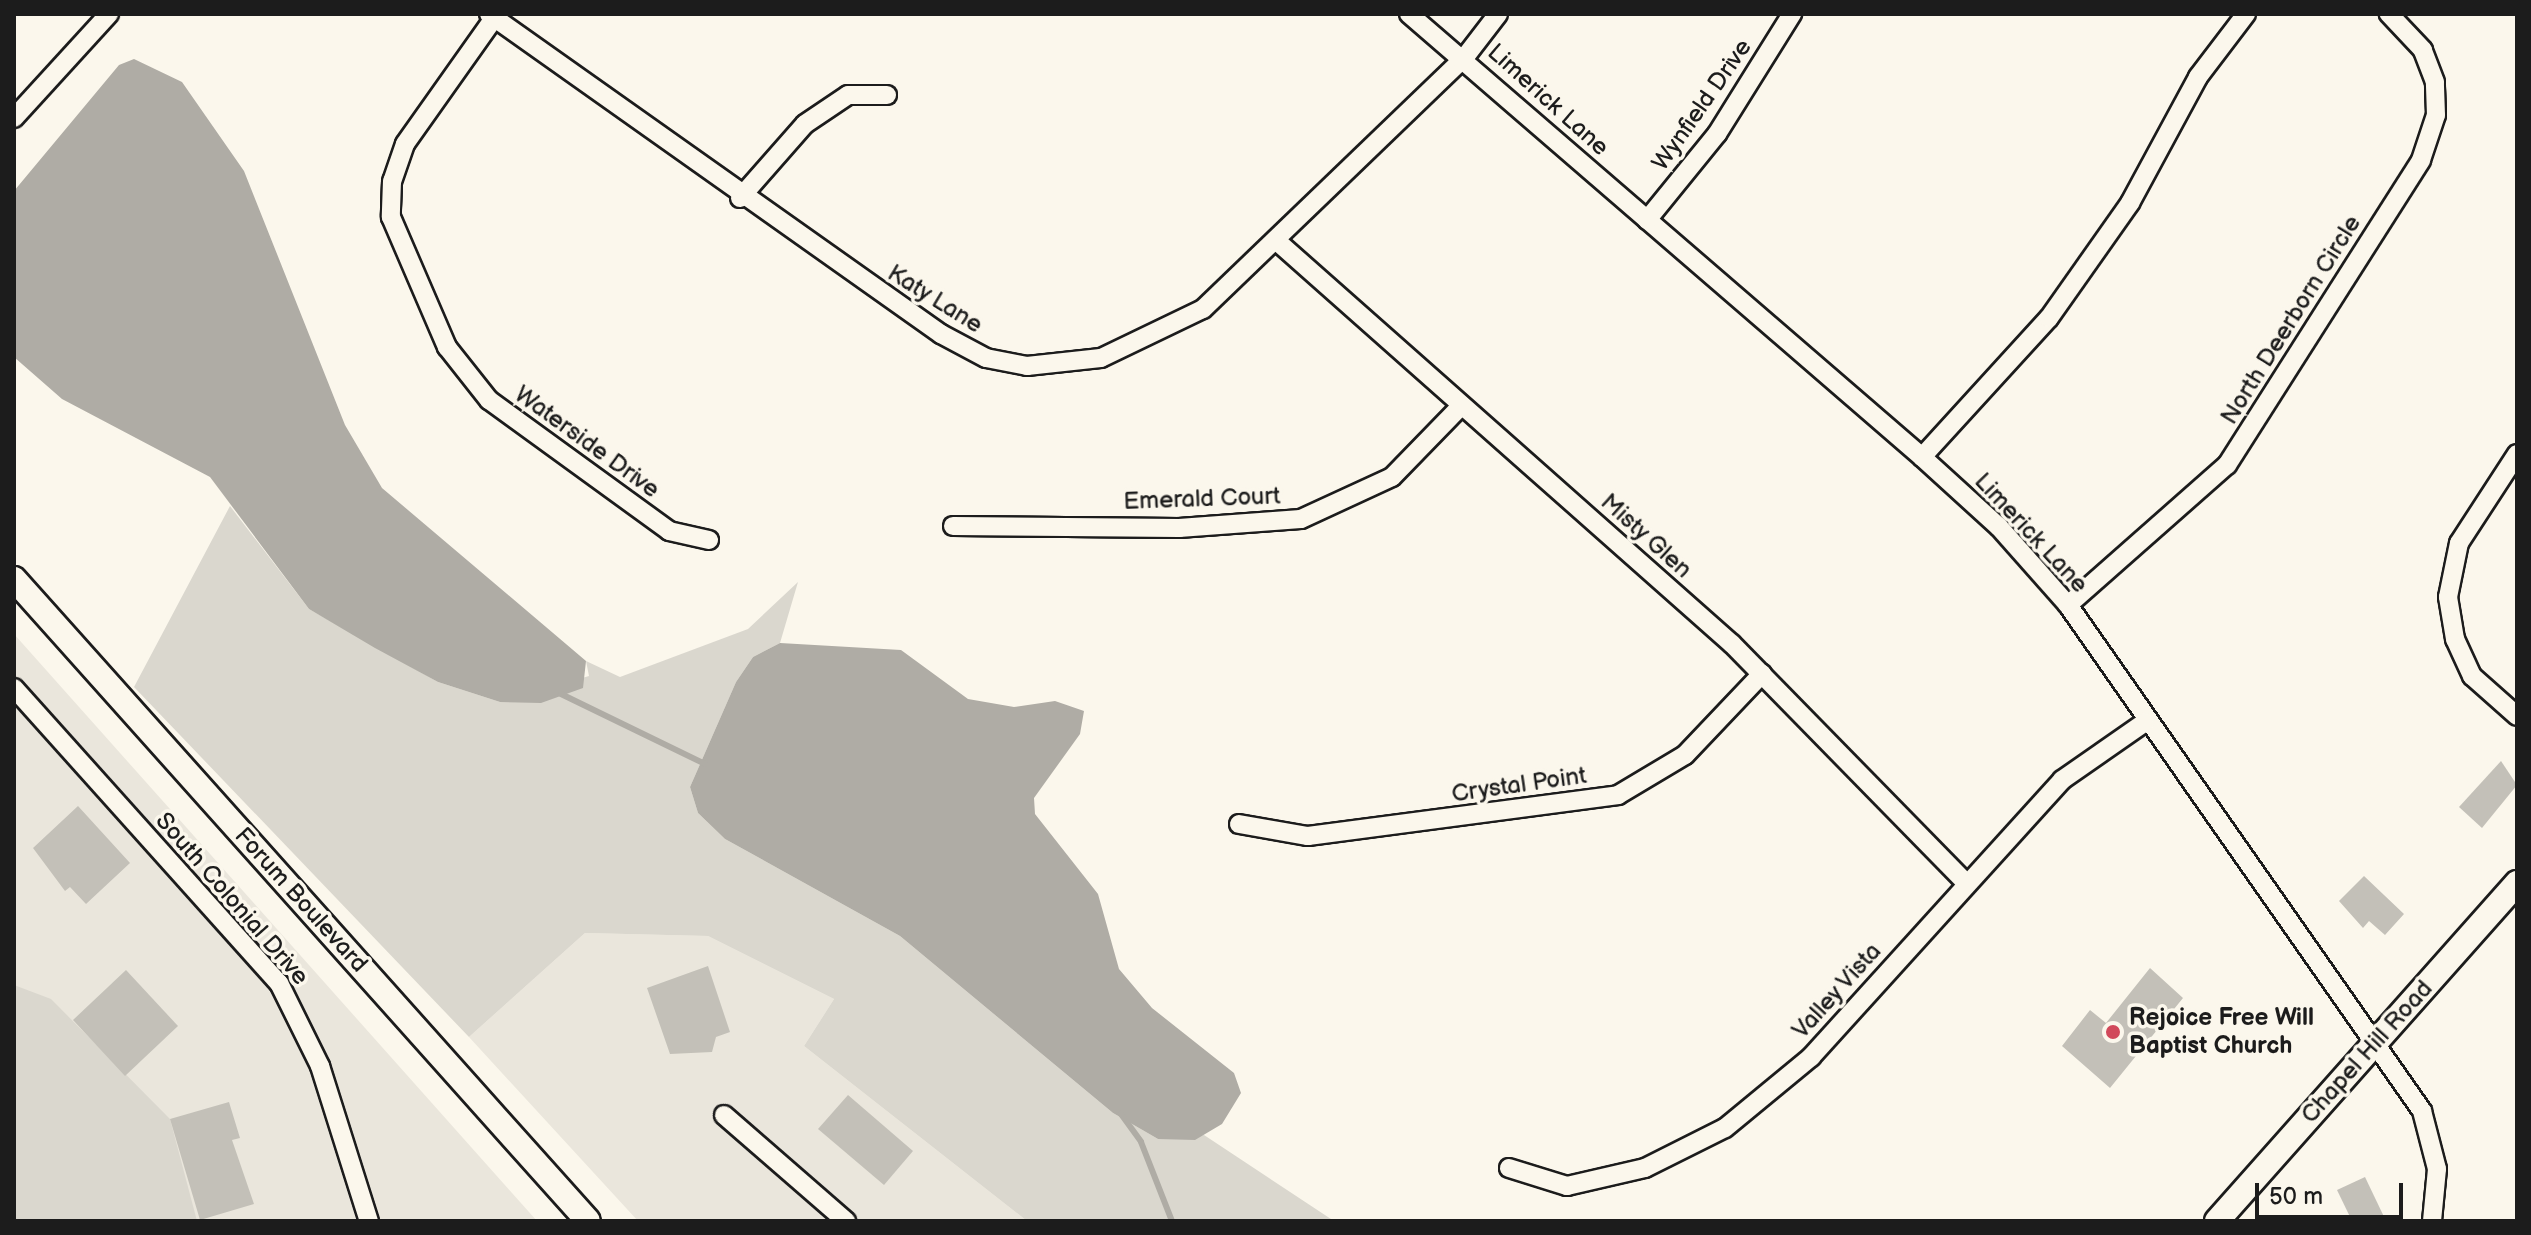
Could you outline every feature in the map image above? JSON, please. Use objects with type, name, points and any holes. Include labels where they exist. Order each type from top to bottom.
[{"type":"street","points":[[14,118],[109,14]]},
{"type":"street","name":"Limerick Lane","points":[[1409,14],[1465,57],[1647,220],[1922,457],[1999,527],[2068,605],[2145,722],[2371,1047],[2422,1111],[2434,1138],[2432,1221]]},
{"type":"street","name":"Katy Lane","points":[[493,15],[740,198],[941,334],[986,358],[1027,366],[1087,361],[1145,341],[1203,309],[1279,243],[1465,57],[1498,14]]},
{"type":"street","name":"Wynfield Drive","points":[[1647,220],[1717,134],[1792,14]]},
{"type":"street","points":[[1922,457],[2049,318],[2130,203],[2198,77],[2246,14]]},
{"type":"street","name":"North Deerborn Circle","points":[[2068,605],[2227,465],[2421,160],[2436,115],[2435,82],[2423,50],[2389,14]]},
{"type":"street","name":"Waterside Drive","points":[[493,15],[405,144],[392,181],[391,217],[447,347],[489,400],[669,531],[709,540]]},
{"type":"street","points":[[740,198],[805,124],[848,95],[887,95]]},
{"type":"street","name":"Misty Glen","points":[[1279,243],[1762,674],[1966,883]]},
{"type":"street","name":"Emerald Court","points":[[953,526],[1179,528],[1301,519],[1392,477],[1462,405]]},
{"type":"street","points":[[2517,454],[2459,543],[2448,597],[2455,639],[2472,676],[2517,716]]},
{"type":"street","name":"Forum Boulevard","points":[[14,579],[588,1221]]},
{"type":"street","name":"Crystal Point","points":[[1239,824],[1308,836],[1618,795],[1685,755],[1762,674]]},
{"type":"street","name":"South Colonial Drive","points":[[14,688],[279,983],[320,1066],[369,1221]]},
{"type":"street","name":"Valley Vista","points":[[1509,1168],[1567,1186],[1645,1168],[1725,1128],[1811,1057],[2062,780],[2145,722]]},
{"type":"street","name":"Chapel Hill Road","points":[[2217,1221],[2517,883]]},
{"type":"street","points":[[724,1115],[846,1221]]},
{"type":"shaded area","points":[[134,59],[182,82],[244,171],[345,425],[382,488],[586,661],[583,688],[541,703],[500,702],[438,682],[375,648],[309,609],[210,477],[62,399],[14,357],[14,191],[119,65]]},
{"type":"shaded area","points":[[230,506],[309,609],[438,682],[500,702],[589,676],[586,661],[620,677],[748,629],[798,582],[780,643],[753,657],[736,682],[690,787],[698,813],[725,839],[900,936],[1113,1113],[1158,1139],[1204,1135],[1334,1221],[1027,1221],[804,1046],[834,999],[708,936],[585,933],[469,1037],[134,687]]},
{"type":"shaded area","points":[[14,634],[537,1221],[128,1221],[14,1050]]},
{"type":"shaded area","points":[[780,643],[901,650],[968,699],[1014,707],[1055,701],[1084,711],[1080,734],[1034,798],[1035,814],[1098,894],[1119,969],[1152,1008],[1234,1073],[1241,1093],[1222,1124],[1195,1140],[1158,1139],[1113,1113],[900,936],[725,839],[698,813],[690,787],[736,682],[753,657]]},
{"type":"shaded area","points":[[585,933],[708,936],[834,999],[804,1046],[1027,1221],[638,1221],[469,1037]]},
{"type":"shaded area","points":[[14,985],[51,999],[170,1119],[197,1221],[14,1221]]},
{"type":"building","points":[[2501,761],[2517,785],[2482,828],[2459,807]]},
{"type":"building","points":[[78,806],[130,863],[86,904],[70,887],[65,891],[33,848]]},
{"type":"building","points":[[2364,876],[2404,914],[2385,935],[2369,921],[2363,928],[2339,901]]},
{"type":"building","points":[[708,966],[730,1032],[716,1037],[712,1052],[670,1054],[647,988]]},
{"type":"building","name":"Rejoice Free Will Baptist Church","points":[[2150,968],[2183,998],[2110,1088],[2062,1046],[2090,1010],[2106,1023]]},
{"type":"building","points":[[126,970],[178,1026],[125,1076],[73,1020]]},
{"type":"building","points":[[848,1095],[913,1151],[884,1185],[818,1129]]},
{"type":"building","points":[[229,1102],[240,1138],[232,1140],[254,1204],[200,1220],[170,1119]]},
{"type":"building","points":[[2365,1177],[2386,1221],[2352,1221],[2337,1190]]},
{"type":"waterway","points":[[561,694],[705,764]]},
{"type":"waterway","points":[[1121,1114],[1141,1142],[1172,1221]]},
{"type":"place","name":"Rejoice Free Will Baptist Church","points":[[2113,1032]]}]
